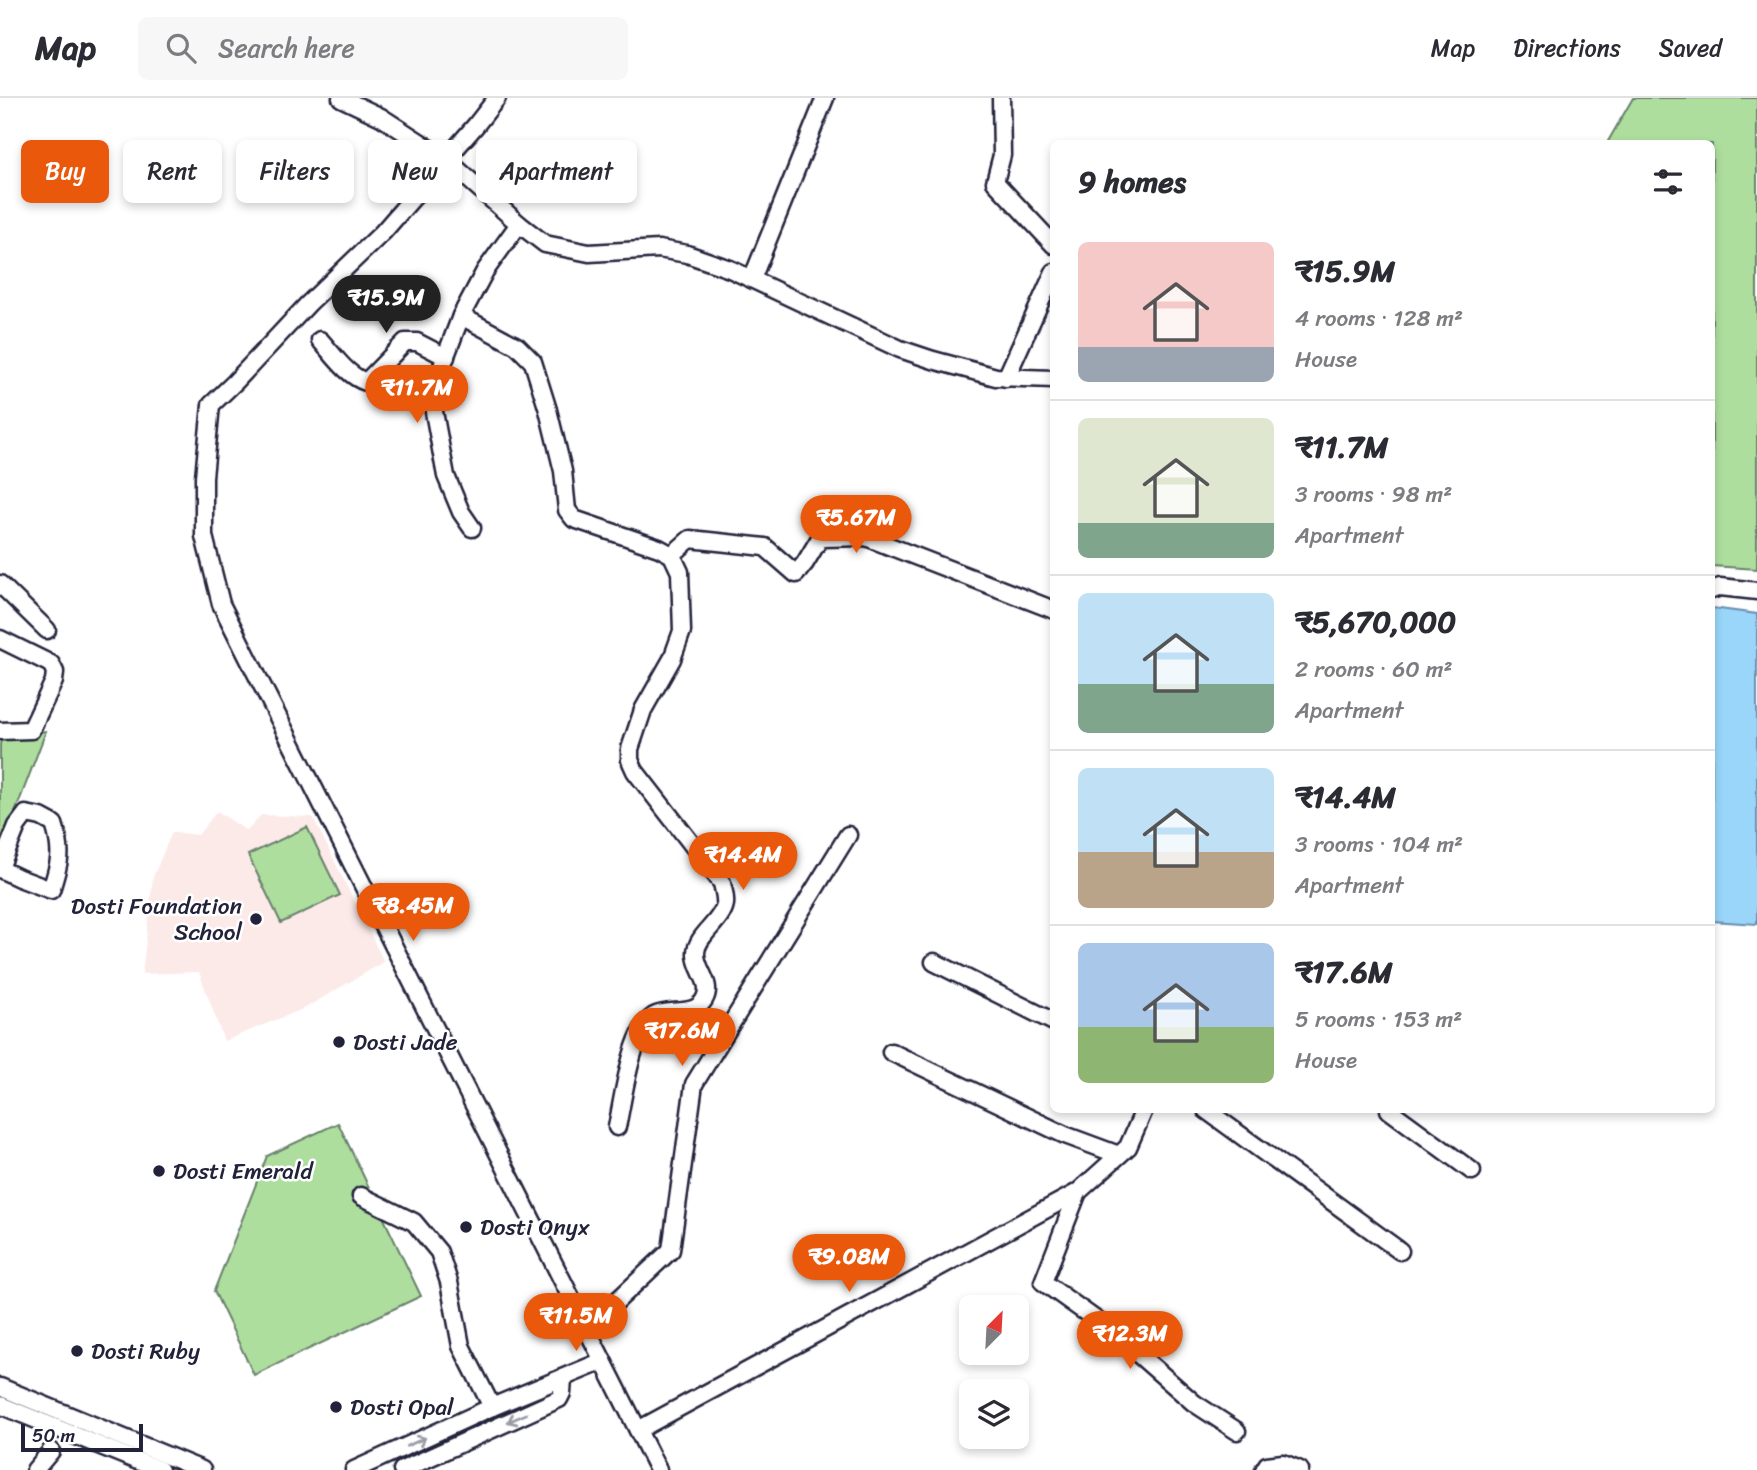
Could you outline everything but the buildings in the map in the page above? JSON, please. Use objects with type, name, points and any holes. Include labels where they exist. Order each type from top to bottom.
[{"type":"street","points":[[341,98],[381,117],[417,140]]},
{"type":"street","points":[[462,141],[497,98]]},
{"type":"street","points":[[752,279],[825,98]]},
{"type":"street","points":[[1001,98],[1002,155],[995,182],[1050,241]]},
{"type":"street","points":[[462,173],[545,244],[589,253],[659,249],[687,254],[730,269],[901,349],[996,377],[1050,379]]},
{"type":"street","points":[[408,203],[383,232],[308,304],[211,405],[204,477],[204,536],[221,604],[658,1470]]},
{"type":"street","points":[[471,528],[446,476],[434,412],[436,382],[461,316],[485,271],[519,224]]},
{"type":"street","points":[[1006,378],[1050,281]]},
{"type":"street","points":[[461,316],[517,346],[533,362],[563,471],[567,510],[574,519],[659,548],[672,555],[680,572],[682,631],[672,659],[643,710],[630,749],[630,760],[635,771],[722,883],[726,901],[723,911],[698,944],[696,954],[708,989],[704,1002],[695,1008],[656,1015],[645,1025],[636,1041],[617,1127]]},
{"type":"street","points":[[320,340],[352,374],[366,382],[405,342],[417,342],[446,357]]},
{"type":"street","points":[[672,555],[690,539],[765,547],[796,574],[820,538],[866,537],[1050,608]]},
{"type":"street","points":[[0,584],[47,629]]},
{"type":"street","points":[[1715,589],[1720,587],[1757,591]]},
{"type":"street","points":[[0,639],[51,664],[55,672],[54,681],[31,730],[0,732]]},
{"type":"street","points":[[26,814],[41,817],[54,824],[61,855],[51,890],[0,869],[17,826],[26,814]]},
{"type":"street","points":[[587,1329],[671,1250],[694,1084],[848,835]]},
{"type":"street","points":[[934,962],[1050,1020]]},
{"type":"street","points":[[891,1052],[1065,1135],[1119,1155]]},
{"type":"street","points":[[638,1430],[1078,1192],[1128,1147],[1143,1113]]},
{"type":"street","points":[[1210,1113],[1400,1251]]},
{"type":"street","points":[[1393,1113],[1472,1171]]},
{"type":"street","points":[[1078,1192],[1043,1282],[1113,1332],[1194,1403],[1237,1431]]},
{"type":"street","points":[[361,1196],[414,1222],[439,1252],[449,1282],[461,1346],[492,1407]]},
{"type":"street","points":[[354,1470],[492,1407],[603,1361]]},
{"type":"street","points":[[402,1470],[559,1399],[563,1378]]},
{"type":"street","points":[[0,1387],[202,1470]]},
{"type":"street","points":[[0,1405],[160,1470]]},
{"type":"street","points":[[35,1470],[51,1451]]},
{"type":"street","points":[[1264,1470],[1267,1465],[1283,1463],[1300,1470]]},
{"type":"shaded area","name":"Dosti Foundation School","points":[[217,811],[247,831],[261,815],[313,817],[384,962],[305,1008],[224,1041],[199,972],[142,974],[153,877],[172,832],[198,835]]},
{"type":"green space","points":[[1633,98],[1757,98],[1757,569],[1715,566],[1715,140],[1609,140]]},
{"type":"green space","points":[[46,731],[0,852],[2,738]]},
{"type":"green space","points":[[307,827],[340,895],[281,923],[248,855]]},
{"type":"green space","points":[[338,1123],[421,1296],[254,1375],[214,1291],[267,1156]]},
{"type":"water","points":[[1715,608],[1757,614],[1757,924],[1715,921]]},
{"type":"place","name":"Dosti Foundation School","points":[[256,919]]},
{"type":"place","name":"Dosti Jade","points":[[339,1042]]},
{"type":"place","name":"Dosti Emerald","points":[[159,1171]]},
{"type":"place","name":"Dosti Onyx","points":[[466,1227]]},
{"type":"place","name":"Dosti Ruby","points":[[77,1351]]},
{"type":"place","name":"Dosti Opal","points":[[336,1407]]}]
